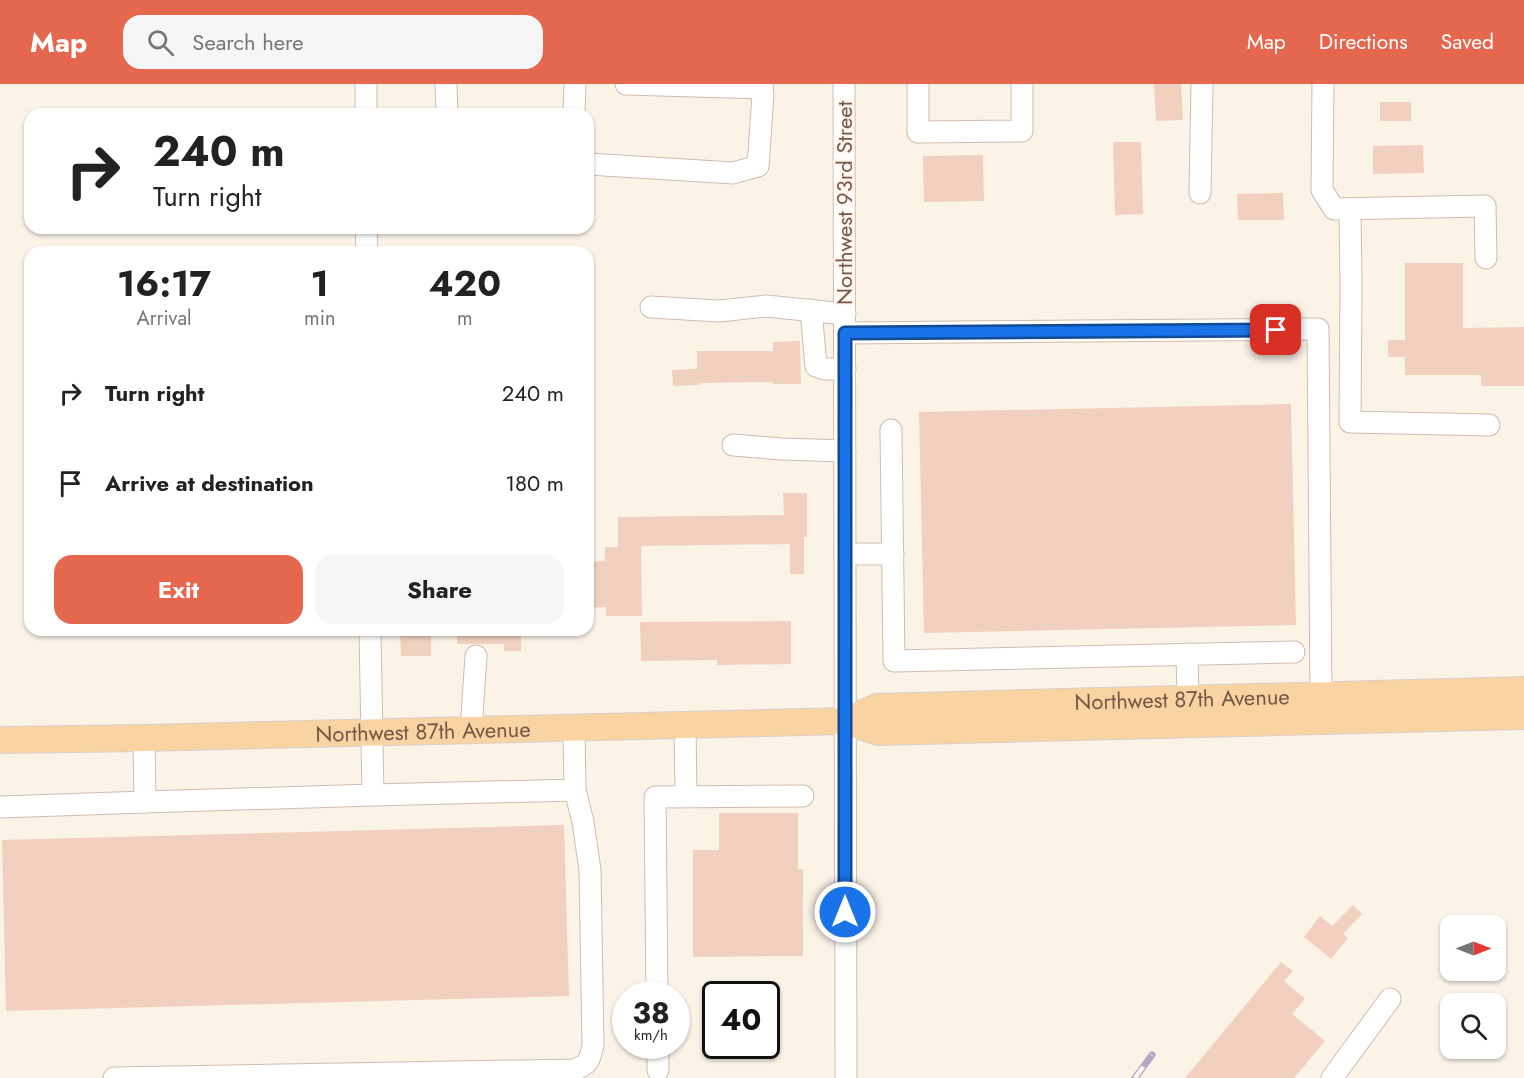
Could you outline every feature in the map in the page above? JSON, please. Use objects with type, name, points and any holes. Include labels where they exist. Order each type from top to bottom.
[{"type":"main road","name":"Northwest 87th Avenue","points":[[844,721],[877,707],[1524,690]]},
{"type":"main road","name":"Northwest 87th Avenue","points":[[0,740],[844,721],[878,732],[1524,716]]},
{"type":"street","points":[[366,84],[366,108]]},
{"type":"street","points":[[446,84],[447,108]]},
{"type":"street","points":[[574,108],[575,84]]},
{"type":"street","points":[[594,164],[733,173],[758,166],[762,86],[626,84]]},
{"type":"street","name":"Northwest 93rd Street","points":[[844,84],[846,1078]]},
{"type":"street","points":[[918,84],[918,132],[1022,131],[1022,84]]},
{"type":"street","points":[[1200,193],[1202,84]]},
{"type":"street","points":[[1323,84],[1322,190],[1334,209],[1485,206],[1486,258]]},
{"type":"street","points":[[1350,209],[1350,422],[1489,425]]},
{"type":"street","points":[[651,307],[719,311],[766,306],[811,310],[845,323],[1318,329],[1321,695]]},
{"type":"street","points":[[811,310],[816,366],[824,369],[845,369]]},
{"type":"street","points":[[891,430],[894,661],[1294,652]]},
{"type":"street","points":[[733,445],[845,451]]},
{"type":"street","points":[[844,554],[893,554]]},
{"type":"street","points":[[370,636],[373,795]]},
{"type":"street","points":[[1186,654],[1188,699]]},
{"type":"street","points":[[473,730],[476,656]]},
{"type":"street","points":[[685,725],[686,796]]},
{"type":"street","points":[[114,1078],[573,1070],[584,1066],[590,1058],[593,1045],[591,895],[583,822],[575,790],[574,728]]},
{"type":"street","points":[[144,738],[145,802]]},
{"type":"street","points":[[0,807],[575,790]]},
{"type":"street","points":[[657,981],[655,797],[803,796]]},
{"type":"street","points":[[1332,1078],[1390,999]]},
{"type":"street","points":[[658,1059],[658,1070]]},
{"type":"building","points":[[1154,84],[1181,84],[1183,120],[1156,121]]},
{"type":"building","points":[[1380,102],[1411,102],[1411,121],[1380,121]]},
{"type":"building","points":[[1113,142],[1141,142],[1143,214],[1115,215]]},
{"type":"building","points":[[1423,145],[1424,173],[1373,174],[1373,146]]},
{"type":"building","points":[[983,155],[984,201],[924,202],[923,156]]},
{"type":"building","points":[[1283,193],[1284,220],[1238,220],[1237,194]]},
{"type":"building","points":[[1405,263],[1463,263],[1463,328],[1524,327],[1524,386],[1481,386],[1481,375],[1405,375],[1405,357],[1388,357],[1388,340],[1405,340]]},
{"type":"building","points":[[800,341],[801,384],[699,383],[699,385],[673,386],[672,370],[697,369],[697,351],[773,351],[773,342]]},
{"type":"building","points":[[1291,404],[1296,625],[924,633],[919,412]]},
{"type":"building","points":[[783,493],[807,493],[804,574],[790,574],[790,544],[641,546],[642,616],[606,616],[606,607],[594,608],[594,562],[605,561],[605,547],[618,547],[618,517],[784,515]]},
{"type":"building","points":[[791,621],[791,664],[717,665],[717,660],[641,661],[640,622]]},
{"type":"building","points":[[400,636],[431,636],[431,656],[401,656]]},
{"type":"building","points":[[457,636],[521,636],[521,651],[504,651],[504,644],[457,644]]},
{"type":"building","points":[[719,813],[798,813],[798,869],[803,869],[803,956],[693,957],[693,850],[719,850]]},
{"type":"building","points":[[564,825],[569,996],[6,1011],[2,840]]},
{"type":"building","points":[[1353,905],[1362,914],[1343,934],[1348,938],[1331,959],[1304,937],[1320,916],[1332,926]]},
{"type":"building","points":[[1281,962],[1293,971],[1284,981],[1305,999],[1292,1014],[1325,1041],[1294,1078],[1185,1078]]},
{"type":"railway","points":[[1135,1078],[1152,1055]]},
{"type":"route","points":[[845,912],[845,333],[1276,330]]}]
